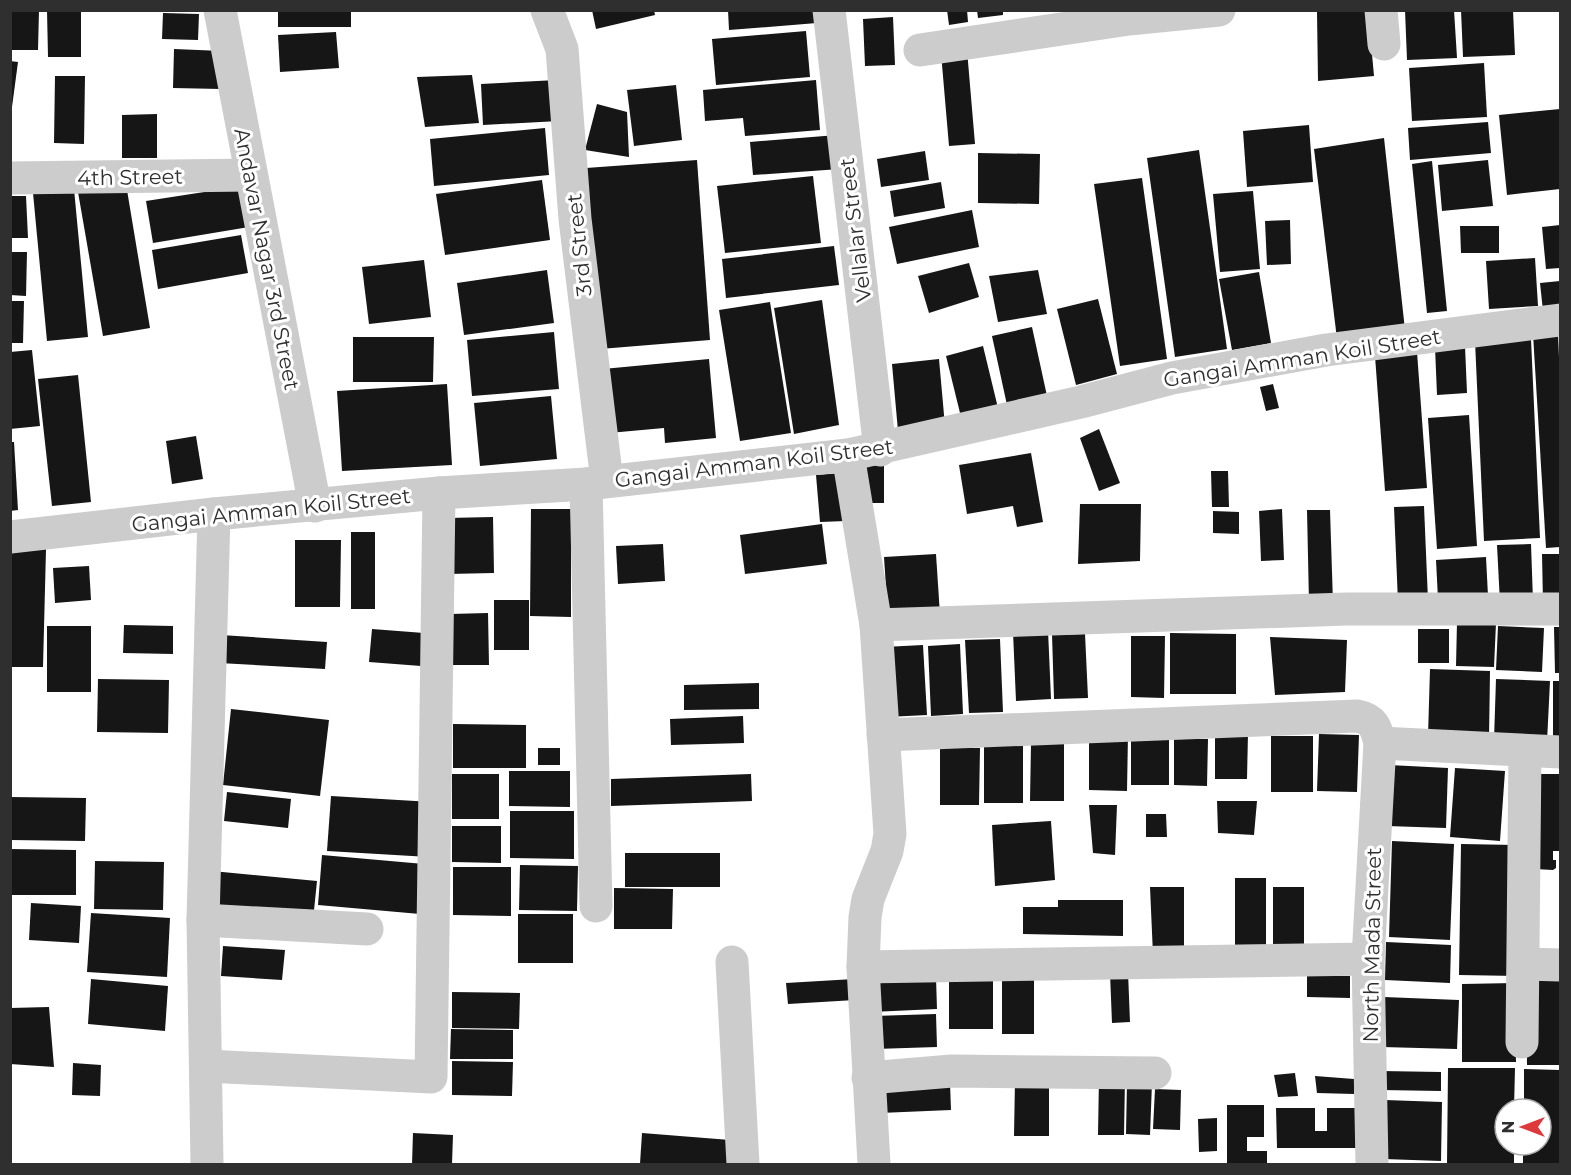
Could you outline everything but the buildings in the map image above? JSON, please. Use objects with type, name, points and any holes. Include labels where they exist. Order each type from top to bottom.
[{"type":"street","name":"Andavar Nagar 3rd Street","points":[[220,10],[315,506]]},
{"type":"street","name":"3rd Street","points":[[547,10],[562,49],[596,483],[596,906]]},
{"type":"street","name":"Vellalar Street","points":[[830,10],[863,453]]},
{"type":"street","points":[[920,50],[1129,15],[1219,10]]},
{"type":"street","points":[[1381,10],[1384,44]]},
{"type":"street","name":"4th Street","points":[[10,178],[250,175]]},
{"type":"street","points":[[851,298],[862,422],[890,834],[868,899],[863,967],[874,1164]]},
{"type":"street","name":"Gangai Amman Koil Street","points":[[10,537],[214,514],[439,493],[596,483],[863,453],[1081,402],[1172,378],[1326,350],[1560,320]]},
{"type":"street","points":[[207,1065],[431,1077],[439,493]]},
{"type":"street","points":[[207,1164],[203,920],[214,514]]},
{"type":"street","points":[[876,625],[1358,609],[1560,609]]},
{"type":"street","points":[[883,735],[1356,716],[1368,718],[1378,735],[1525,752],[1560,752]]},
{"type":"street","name":"North Mada Street","points":[[1372,1164],[1368,959],[1378,735]]},
{"type":"street","points":[[1522,1042],[1525,752]]},
{"type":"street","points":[[203,920],[367,929]]},
{"type":"street","points":[[863,967],[1368,959]]},
{"type":"street","points":[[732,962],[743,1164]]},
{"type":"street","points":[[1524,964],[1560,965]]},
{"type":"street","points":[[868,1078],[952,1071],[1155,1073]]}]
